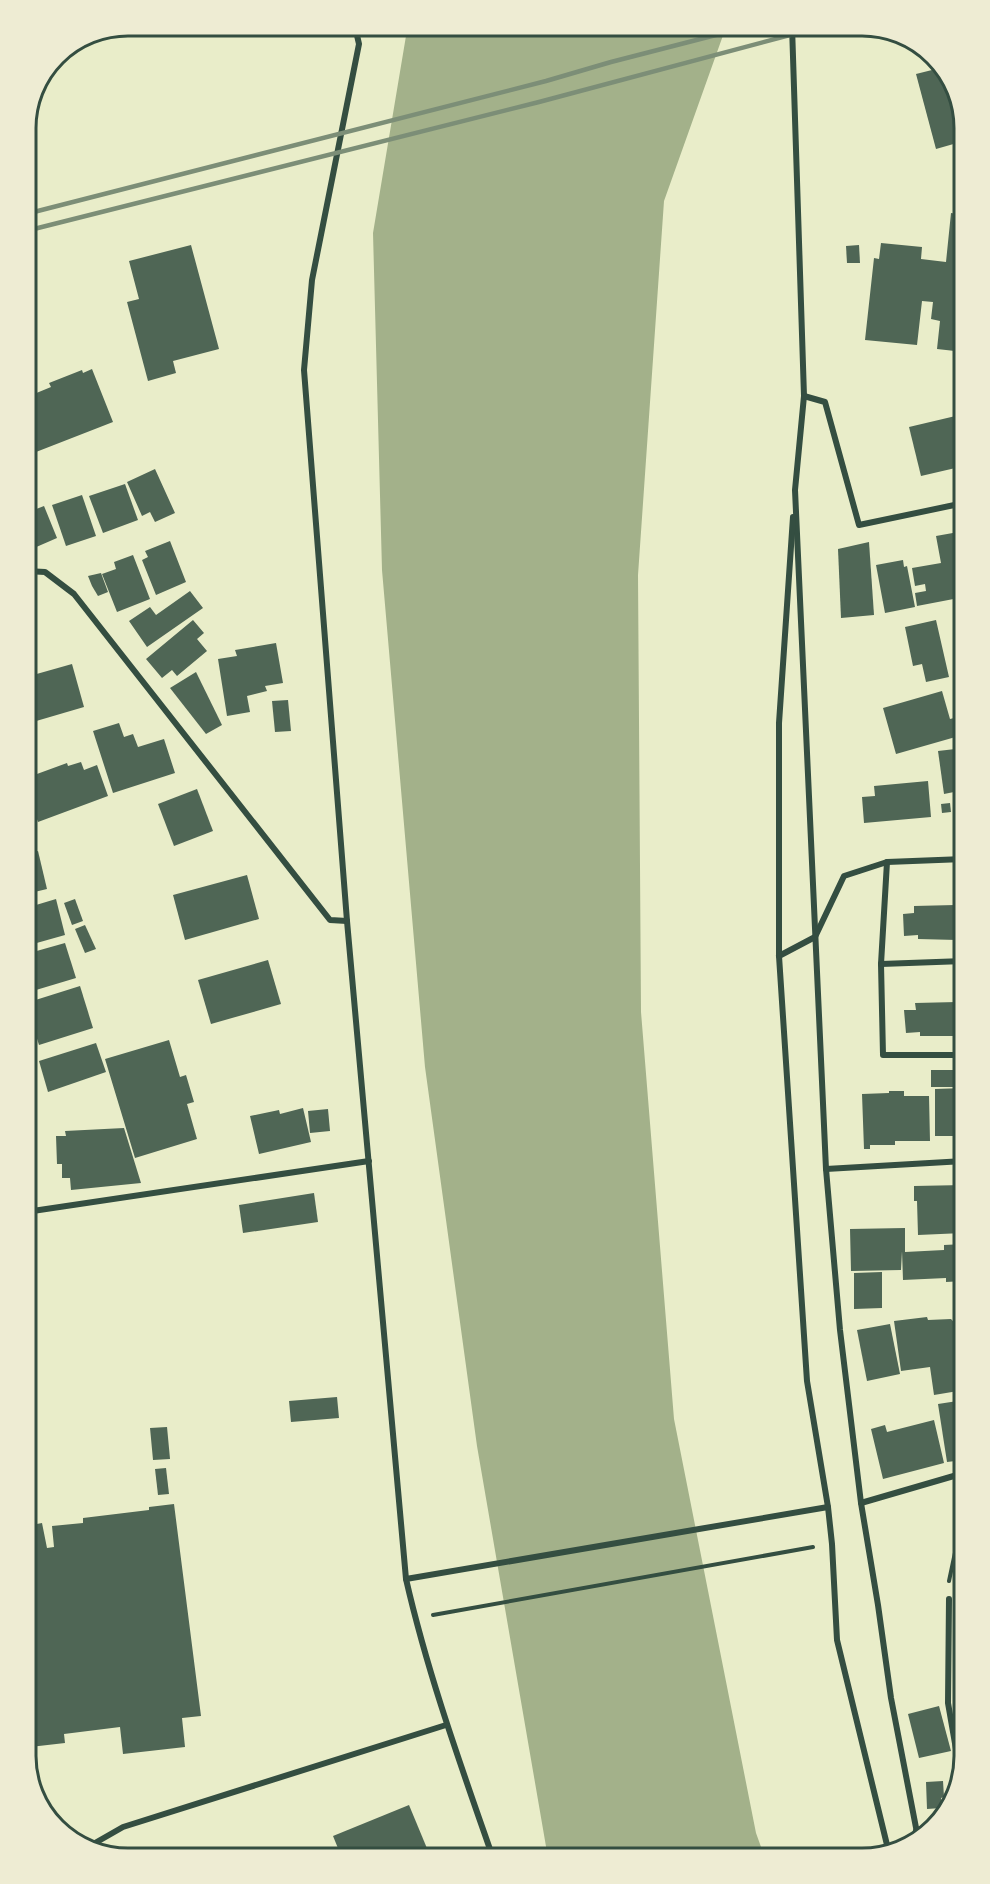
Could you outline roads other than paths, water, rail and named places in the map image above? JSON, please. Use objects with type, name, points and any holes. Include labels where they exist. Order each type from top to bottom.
[{"type":"street","points":[[357,36],[359,44],[312,280],[304,369],[347,921],[406,1579],[446,1725],[489,1848]]},
{"type":"street","points":[[792,36],[804,396],[795,490],[779,723],[779,956],[807,1381],[828,1507],[837,1640],[887,1844]]},
{"type":"street","points":[[804,396],[825,402],[859,525],[954,505]]},
{"type":"street","points":[[795,490],[826,1169],[840,1329],[861,1503],[891,1698],[916,1830]]},
{"type":"street","points":[[36,572],[45,572],[74,594],[330,920],[347,921]]},
{"type":"street","points":[[779,956],[815,937],[844,876],[888,862],[954,859]]},
{"type":"street","points":[[888,862],[881,964],[883,1055],[954,1055]]},
{"type":"street","points":[[881,964],[954,961]]},
{"type":"street","points":[[36,1211],[369,1161]]},
{"type":"street","points":[[826,1169],[954,1162]]},
{"type":"street","points":[[861,1503],[954,1476]]},
{"type":"street","points":[[406,1579],[828,1507]]},
{"type":"street","points":[[949,1599],[948,1703],[954,1738]]},
{"type":"street","points":[[96,1842],[123,1827],[446,1725]]},
{"type":"railway","points":[[36,211],[546,81],[712,36]]},
{"type":"railway","points":[[36,228],[539,102],[786,36]]}]
